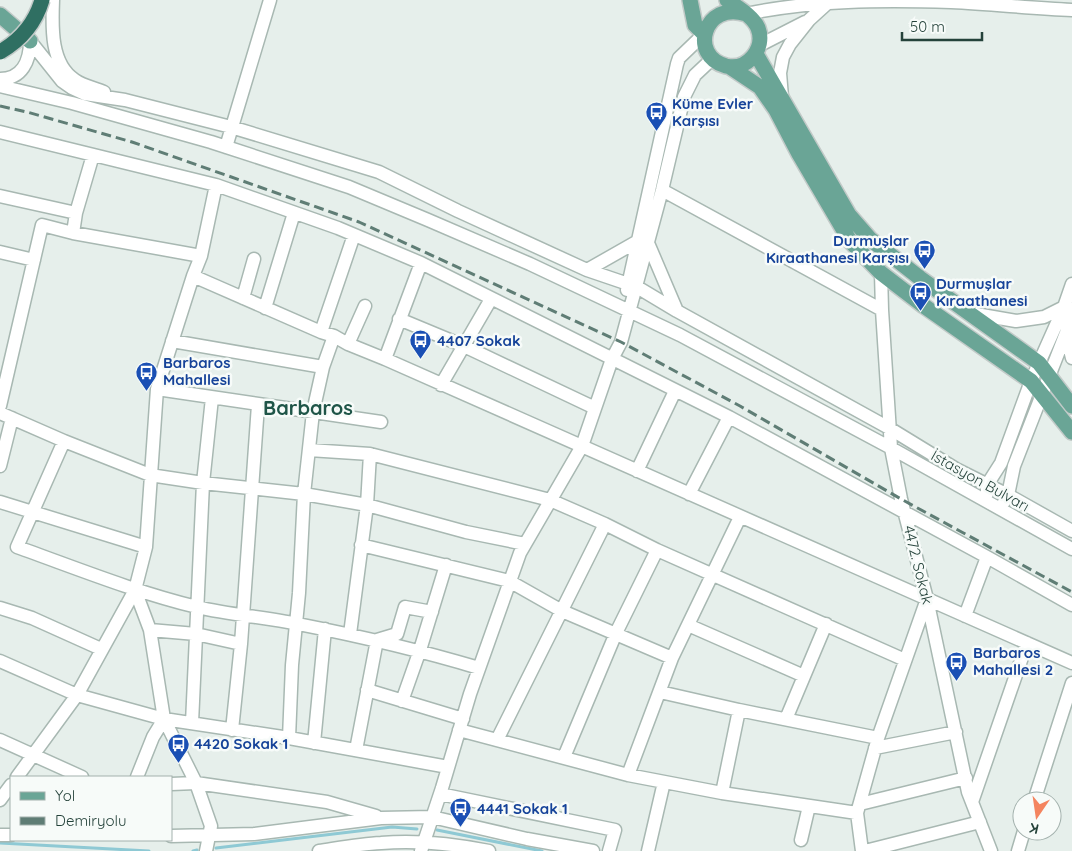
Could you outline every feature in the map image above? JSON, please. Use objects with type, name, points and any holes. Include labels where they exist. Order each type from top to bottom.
[{"type":"highway","points":[[0,52],[16,42],[25,32],[42,0]]},
{"type":"main road","points":[[690,0],[696,25],[704,34]]},
{"type":"main road","points":[[727,0],[753,20],[758,27],[760,36],[758,49],[745,64],[730,67]]},
{"type":"main road","points":[[746,14],[738,11],[729,11],[720,13],[713,18],[707,25],[704,34],[704,43],[707,51],[712,59],[730,67],[760,87],[776,110],[799,154],[850,241],[881,273],[924,306],[1031,381],[1072,432]]},
{"type":"main road","points":[[0,16],[30,41]]},
{"type":"main road","points":[[758,49],[782,97],[849,215],[870,239],[966,312],[1039,363],[1072,406]]},
{"type":"street","points":[[53,0],[52,31],[57,54],[64,68],[74,80],[125,100]]},
{"type":"street","points":[[226,146],[270,0]]},
{"type":"street","points":[[746,14],[784,3],[882,0],[1042,4],[1072,10]]},
{"type":"street","points":[[782,97],[780,73],[783,57],[790,44],[809,20],[831,1]]},
{"type":"street","points":[[758,49],[809,20]]},
{"type":"street","points":[[422,847],[479,668],[520,553],[582,446],[612,359],[614,339],[633,285],[677,64],[679,58],[704,34]]},
{"type":"street","points":[[30,41],[55,73],[72,88],[85,94],[125,100]]},
{"type":"street","points":[[0,80],[16,75],[24,67],[28,59],[30,41]]},
{"type":"street","points":[[587,270],[643,242],[662,190],[684,97],[695,75],[712,59]]},
{"type":"street","name":"İstasyon Bulvarı","points":[[0,86],[72,103],[226,146],[358,191],[522,260],[680,335],[891,448],[1072,549]]},
{"type":"street","name":"İstasyon Bulvarı","points":[[125,100],[231,127],[379,172],[458,212],[587,270],[633,285],[890,428],[956,469],[1008,495],[1072,531]]},
{"type":"street","points":[[0,132],[216,185],[354,235],[421,263],[728,417],[905,512],[1072,605]]},
{"type":"street","points":[[73,233],[76,213],[93,155]]},
{"type":"street","points":[[18,776],[77,695],[135,590],[146,547],[157,389],[201,256],[216,185]]},
{"type":"street","points":[[662,190],[882,310]]},
{"type":"street","points":[[0,196],[76,213]]},
{"type":"street","points":[[265,308],[294,213]]},
{"type":"street","points":[[0,406],[42,225],[73,233],[201,256]]},
{"type":"street","points":[[321,332],[354,235]]},
{"type":"street","points":[[643,242],[677,311]]},
{"type":"street","points":[[0,252],[34,260]]},
{"type":"street","points":[[243,298],[254,259]]},
{"type":"street","points":[[385,359],[421,263]]},
{"type":"street","name":"4472. Sokak","points":[[881,273],[891,448],[927,599],[966,778],[972,802],[991,851]]},
{"type":"street","points":[[193,276],[334,336],[348,344],[1072,663]]},
{"type":"street","points":[[1072,284],[1068,308],[1072,358]]},
{"type":"street","points":[[441,385],[491,299]]},
{"type":"street","points":[[348,344],[365,306]]},
{"type":"street","points":[[966,312],[1016,321],[1044,317],[1068,308]]},
{"type":"street","points":[[1068,308],[1039,363],[1001,462],[987,486],[986,497],[993,506],[1000,506],[1008,495],[1014,466],[1049,376],[1069,334]]},
{"type":"street","points":[[399,319],[464,346],[595,408]]},
{"type":"street","points":[[289,738],[304,494],[313,412],[322,367],[334,336]]},
{"type":"street","points":[[172,341],[322,367]]},
{"type":"street","points":[[157,389],[381,422]]},
{"type":"street","points":[[637,471],[675,390]]},
{"type":"street","points":[[192,723],[203,484],[212,398]]},
{"type":"street","points":[[232,730],[241,644],[258,405]]},
{"type":"street","points":[[0,413],[64,442],[150,475],[203,484],[304,494],[367,505],[466,532],[525,544]]},
{"type":"street","points":[[689,494],[728,417]]},
{"type":"street","points":[[0,466],[12,418]]},
{"type":"street","points":[[64,442],[17,546],[135,590],[198,607],[350,634],[420,650],[479,668]]},
{"type":"street","points":[[309,450],[370,454],[550,500],[605,524],[657,550],[905,660]]},
{"type":"street","points":[[350,634],[367,505],[370,454]]},
{"type":"street","points":[[956,469],[971,473],[988,472],[1001,462]]},
{"type":"street","points":[[1014,466],[1014,482],[1033,510]]},
{"type":"street","points":[[0,502],[146,547]]},
{"type":"street","points":[[628,776],[672,658],[740,517]]},
{"type":"street","points":[[497,740],[605,524]]},
{"type":"street","points":[[361,545],[509,581],[562,611],[672,658]]},
{"type":"street","points":[[564,757],[616,633],[657,550]]},
{"type":"street","points":[[965,616],[987,557]]},
{"type":"street","points":[[402,701],[446,565]]},
{"type":"street","points":[[135,590],[150,630],[164,719],[196,783],[211,826],[206,851]]},
{"type":"street","points":[[927,599],[876,743],[858,809],[863,851],[980,822]]},
{"type":"street","points":[[377,640],[397,634],[405,607],[432,612]]},
{"type":"street","points":[[0,608],[32,618],[101,649]]},
{"type":"street","points":[[786,719],[826,624]]},
{"type":"street","points":[[688,625],[804,676]]},
{"type":"street","points":[[314,743],[325,629]]},
{"type":"street","points":[[150,630],[196,634],[241,644]]},
{"type":"street","points":[[356,750],[377,640]]},
{"type":"street","points":[[972,802],[1027,643]]},
{"type":"street","points":[[0,660],[77,695],[164,719],[289,738],[448,768]]},
{"type":"street","points":[[1037,791],[1072,683]]},
{"type":"street","points":[[367,690],[402,701],[497,740],[628,776],[809,806],[858,809],[966,778]]},
{"type":"street","points":[[660,692],[786,719],[876,743],[956,732]]},
{"type":"street","points":[[722,793],[739,710]]},
{"type":"street","points":[[137,776],[153,737],[164,719]]},
{"type":"street","points":[[0,740],[80,776]]},
{"type":"street","points":[[648,851],[664,782]]},
{"type":"street","points":[[172,784],[196,783],[327,802],[381,818]]},
{"type":"street","points":[[0,800],[10,786]]},
{"type":"street","points":[[440,794],[615,830],[610,851]]},
{"type":"street","points":[[801,840],[809,806]]},
{"type":"street","points":[[172,836],[254,834],[381,818],[432,817],[527,839],[593,851]]},
{"type":"street","points":[[319,851],[382,843],[422,847],[466,847],[489,851]]},
{"type":"waterway","points":[[216,848],[392,827],[417,829]]},
{"type":"waterway","points":[[437,830],[542,851]]},
{"type":"waterway","points":[[0,843],[149,851]]},
{"type":"waterway","points":[[193,851],[197,850]]},
{"type":"railway","points":[[0,106],[132,142],[359,222],[621,342],[740,406],[901,499],[1072,592]]},
{"type":"place","name":"Küme Evler Karşısı","points":[[656,132]]},
{"type":"place","name":"Durmuşlar Kıraathanesi Karşısı","points":[[925,269]]},
{"type":"place","name":"Durmuşlar Kıraathanesi","points":[[920,312]]},
{"type":"place","name":"4407 Sokak","points":[[421,360]]},
{"type":"place","name":"Barbaros Mahallesi","points":[[147,391]]},
{"type":"place","name":"Barbaros Mahallesi 2","points":[[957,681]]},
{"type":"place","name":"4420 Sokak 1","points":[[178,763]]},
{"type":"place","name":"4441 Sokak 1","points":[[461,828]]},
{"type":"district","name":"Barbaros","points":[[308,408]]}]
